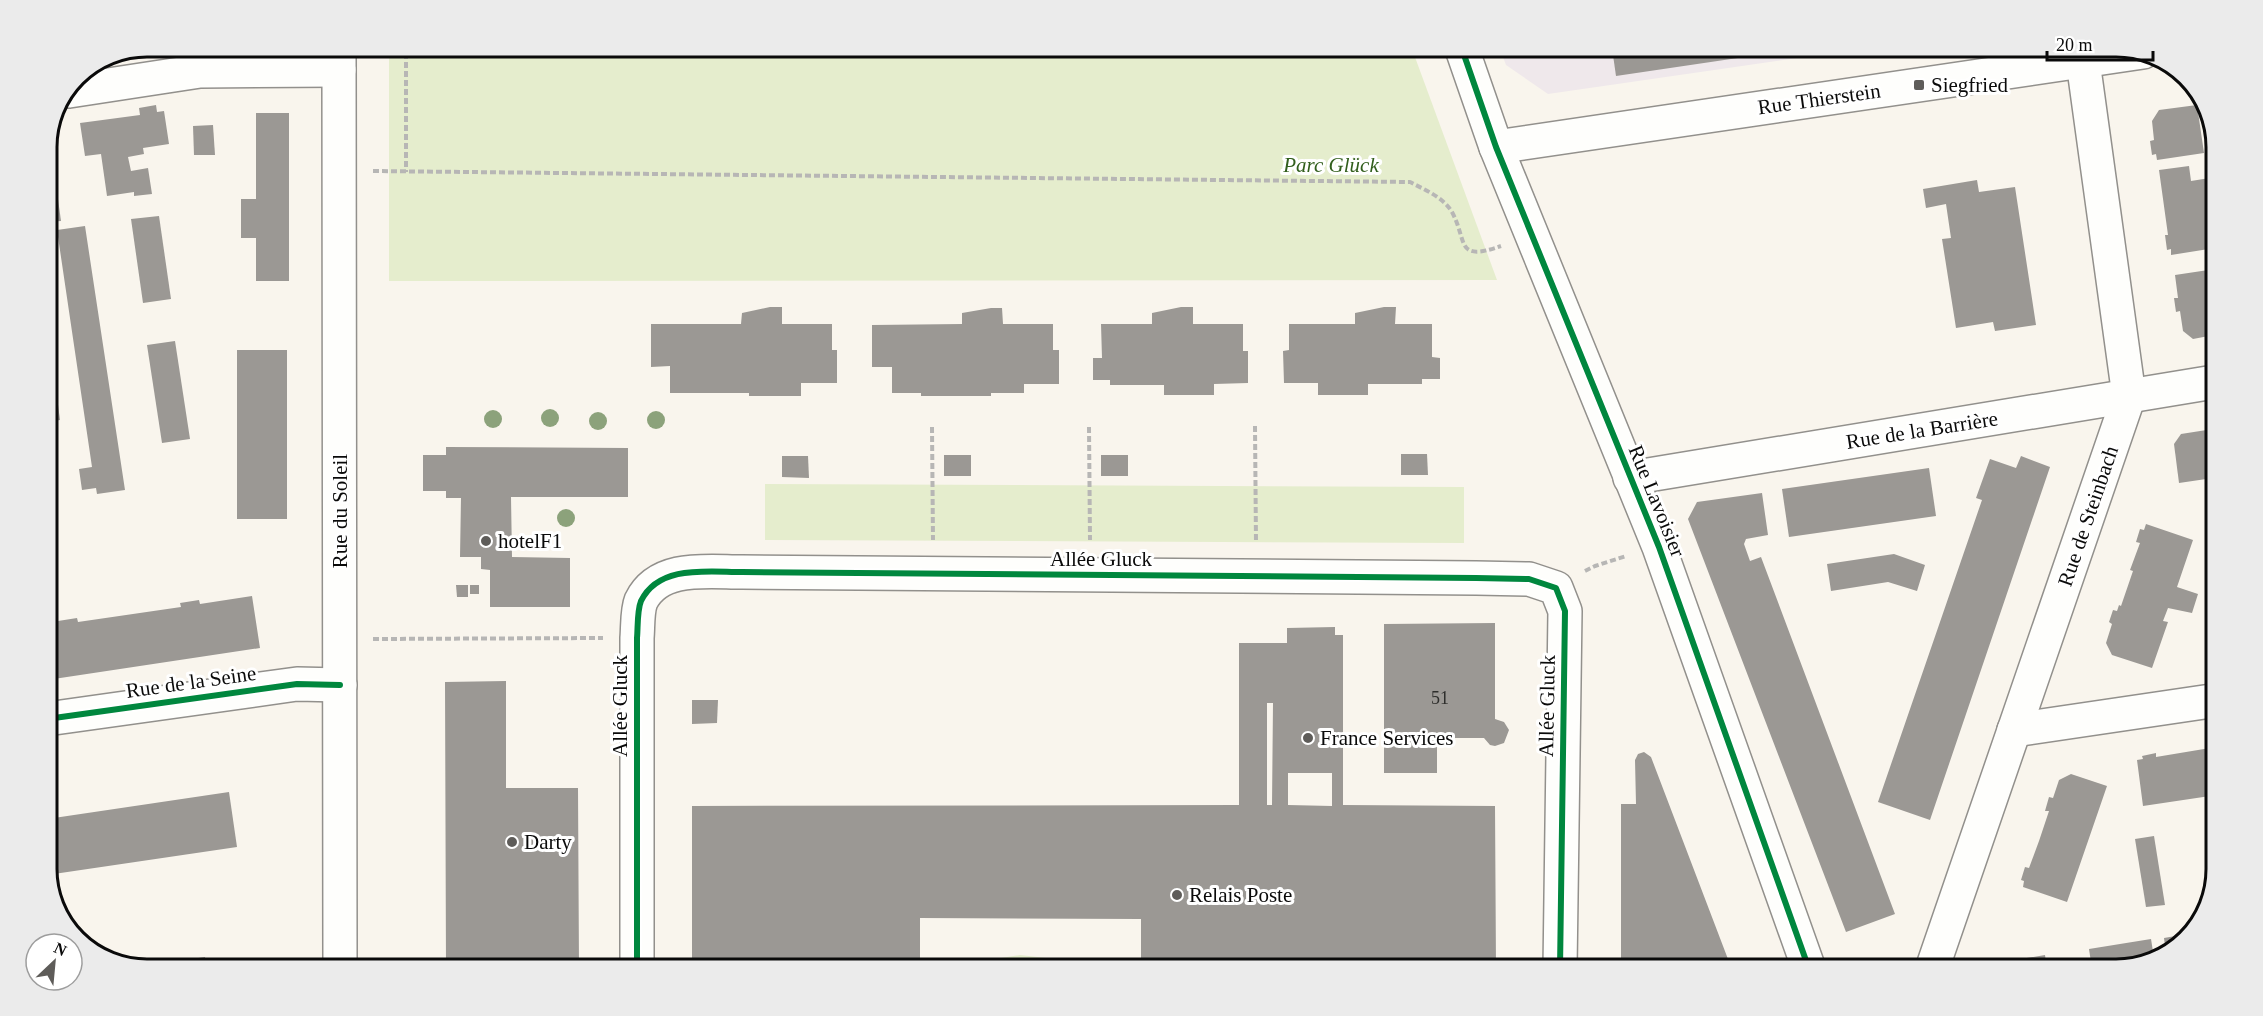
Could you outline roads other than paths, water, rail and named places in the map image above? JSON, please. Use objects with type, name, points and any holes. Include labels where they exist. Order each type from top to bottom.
[{"type":"street","name":"Rue Lavoisier","points":[[1465,57],[1496,147],[1659,547],[1805,959]]},
{"type":"street","name":"Rue Thierstein","points":[[1496,147],[2063,57]]},
{"type":"street","name":"Rue de Steinbach","points":[[1935,959],[2130,396],[2082,57]]},
{"type":"street","points":[[78,90],[200,71],[339,62]]},
{"type":"street","name":"Rue du Soleil","points":[[339,62],[340,959]]},
{"type":"street","name":"Rue de la Barrière","points":[[1630,478],[2206,383]]},
{"type":"street","name":"Allée Gluck","points":[[637,959],[637,638],[641,602],[658,581],[681,572],[1529,579],[1556,588],[1565,611],[1560,959]]},
{"type":"street","name":"Rue de la Seine","points":[[57,717],[297,684],[340,685]]},
{"type":"street","points":[[2014,730],[2206,702]]},
{"type":"place","name":"Siegfried","points":[[1919,85]]},
{"type":"place","name":"hotelF1","points":[[486,541]]},
{"type":"place","name":"France Services","points":[[1308,738]]},
{"type":"place","name":"Darty","points":[[512,842]]},
{"type":"place","name":"Relais Poste","points":[[1177,895]]},
{"type":"park label","name":"Parc Glück","points":[[1331,165]]}]
